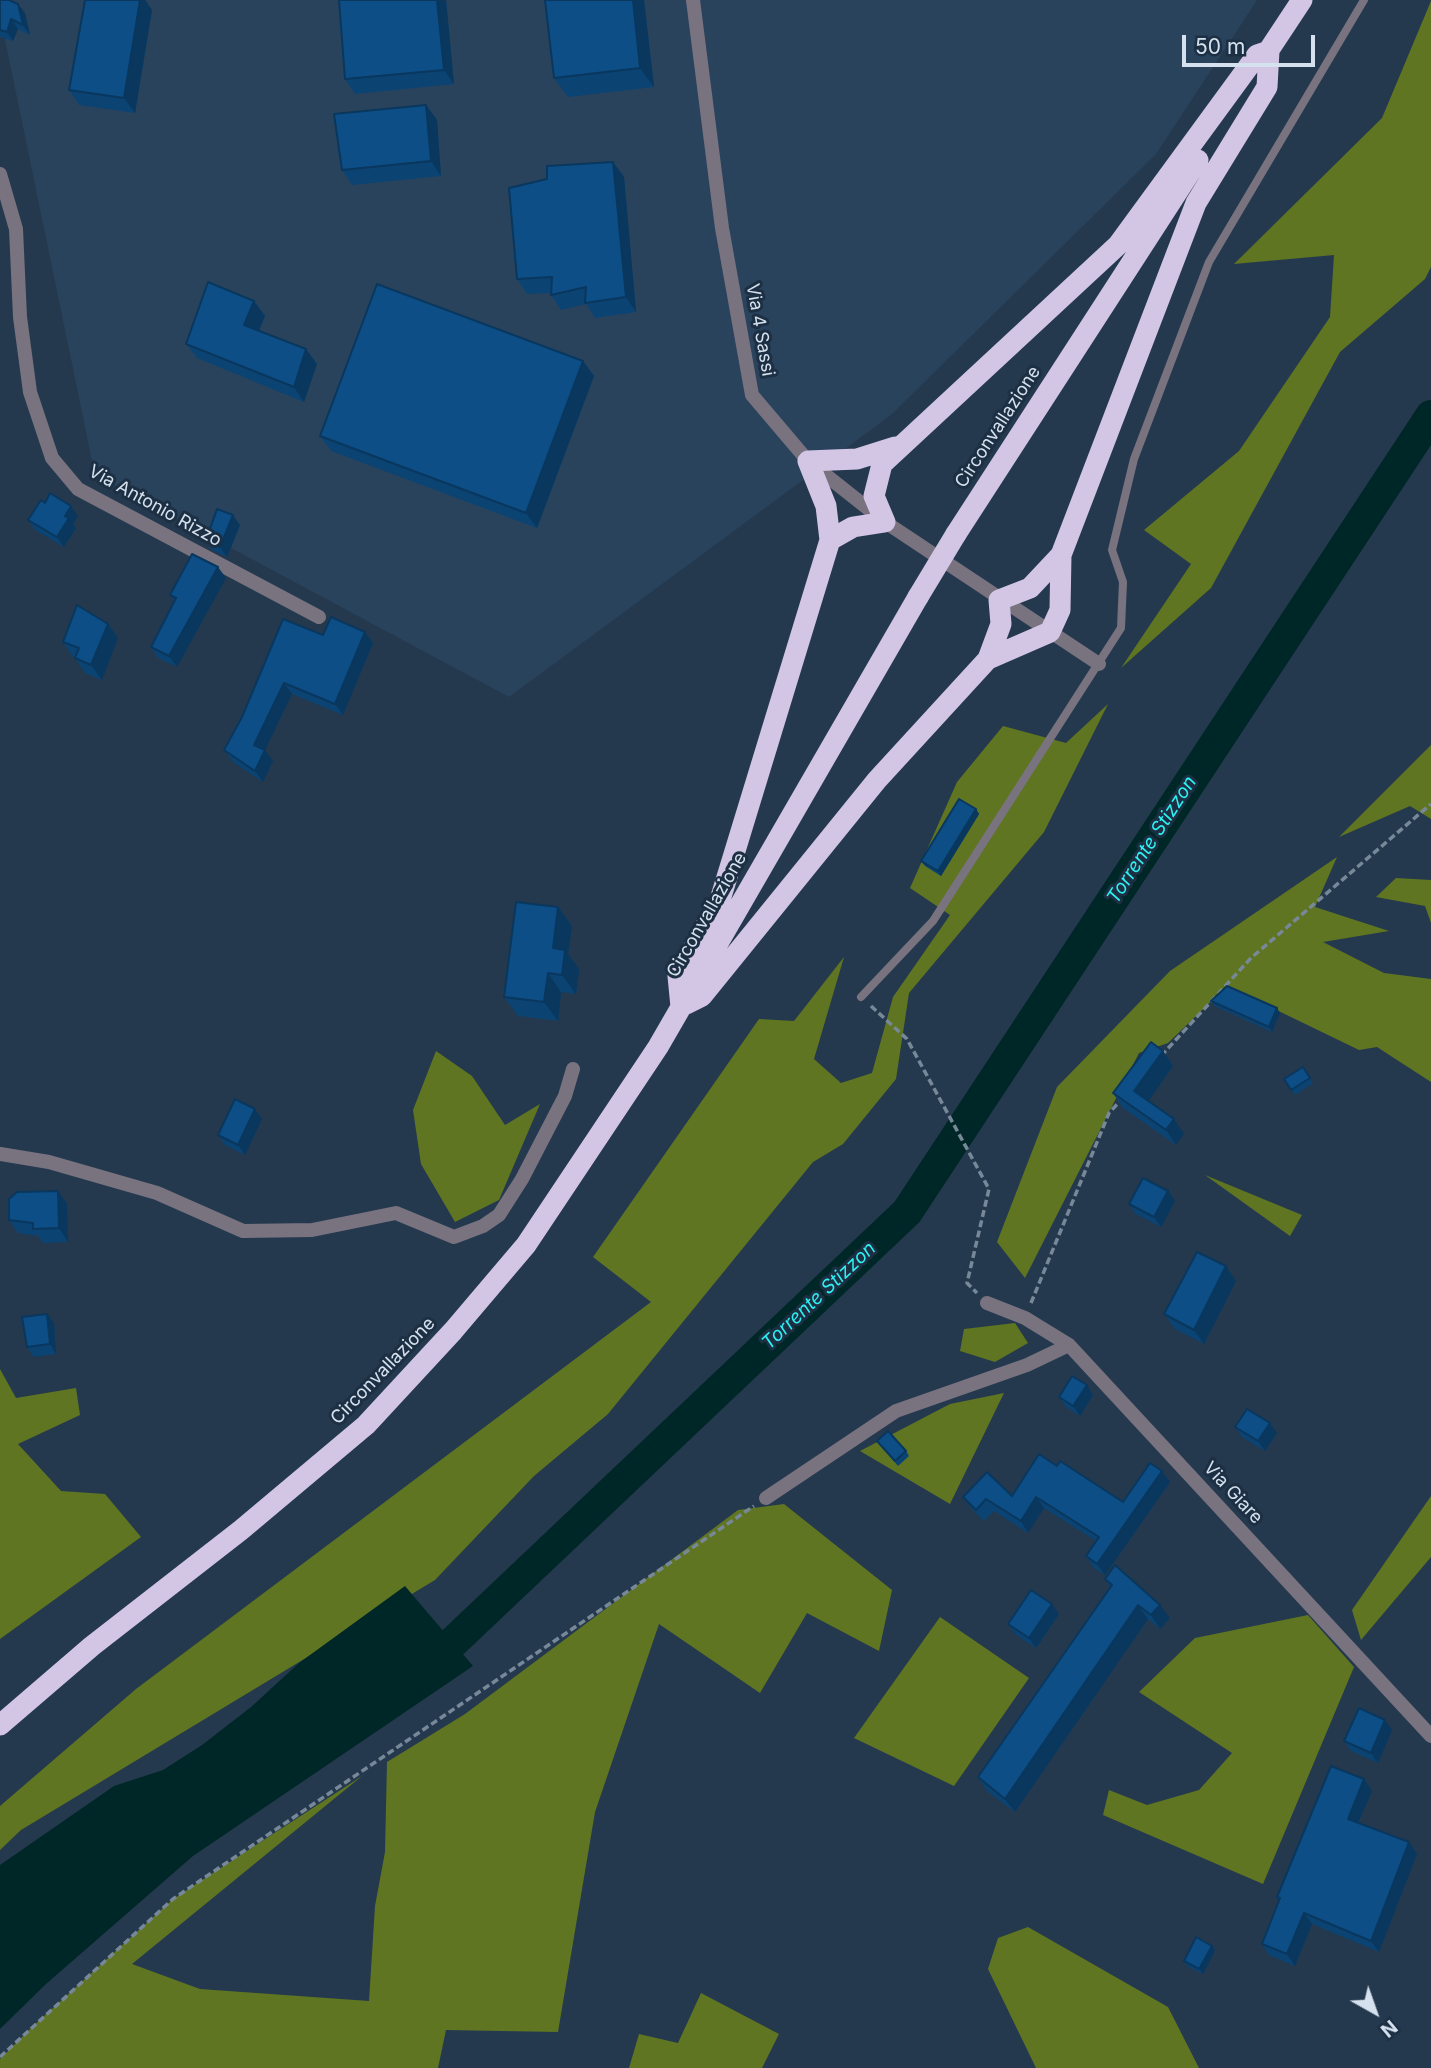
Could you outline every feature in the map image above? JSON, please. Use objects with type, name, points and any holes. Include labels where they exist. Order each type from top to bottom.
[{"type":"highway","name":"Circonvallazione","points":[[0,1725],[92,1646],[241,1530],[366,1425],[453,1331],[526,1245],[608,1124],[681,1007],[956,534],[1302,0]]},
{"type":"highway","points":[[830,540],[853,527],[886,522],[874,496],[875,479],[882,464],[898,445],[1118,244],[1257,55],[1269,51],[1267,87],[1196,203],[1061,555],[1060,610],[1050,632],[988,659]]},
{"type":"highway","points":[[898,445],[857,459],[808,461],[826,506],[830,540],[719,900],[678,976],[681,1007],[702,996],[877,780],[988,659],[1001,624],[999,600],[1030,588],[1061,555]]},
{"type":"street","name":"Via 4 Sassi","points":[[693,0],[722,228],[752,395],[808,461],[886,522],[1098,664]]},
{"type":"street","name":"Via Antonio Rizzo","points":[[0,174],[16,229],[20,317],[30,392],[52,458],[78,489],[319,617]]},
{"type":"street","points":[[0,1153],[49,1162],[157,1193],[243,1231],[312,1230],[396,1213],[454,1237],[483,1226],[499,1215],[522,1179],[565,1096],[573,1069]]},
{"type":"street","name":"Via Giare","points":[[987,1303],[1025,1318],[1069,1345],[1431,1736]]},
{"type":"street","points":[[766,1498],[896,1411],[1027,1365],[1069,1345]]},
{"type":"lane","points":[[861,997],[933,920],[1121,628],[1124,582],[1112,550],[1134,459],[1209,262],[1364,0]]},
{"type":"path","points":[[1153,1065],[1251,958],[1431,804]]},
{"type":"path","points":[[861,997],[907,1039],[989,1189],[967,1283],[987,1303]]},
{"type":"path","points":[[1025,1318],[1109,1113],[1126,1093]]},
{"type":"path","points":[[0,2057],[173,1899],[766,1498]]},
{"type":"shaded area","points":[[0,0],[1257,0],[1156,154],[891,415],[509,697],[95,475],[0,15]]},
{"type":"shaded area","points":[[405,1586],[473,1666],[193,1856],[46,1984],[0,2029],[0,1865],[114,1786],[163,1770],[202,1745],[251,1707],[299,1663]]},
{"type":"green space","points":[[1431,1],[1431,267],[1425,279],[1340,352],[1211,588],[1121,668],[1191,564],[1144,530],[1239,451],[1330,317],[1334,255],[1234,264],[1382,118]]},
{"type":"green space","points":[[1108,704],[1044,832],[909,993],[896,1079],[843,1144],[813,1162],[608,1414],[534,1476],[435,1580],[21,1830],[0,1850],[0,1806],[136,1689],[651,1302],[593,1257],[759,1019],[794,1021],[844,957],[814,1059],[841,1083],[872,1073],[893,997],[950,915],[910,888],[957,782],[1003,726],[1066,743]]},
{"type":"green space","points":[[1431,745],[1431,819],[1410,806],[1339,837]]},
{"type":"green space","points":[[1337,857],[1315,907],[1389,931],[1323,942],[1384,973],[1431,979],[1431,1082],[1377,1047],[1359,1050],[1227,986],[1168,1043],[1139,1053],[1025,1278],[997,1242],[1057,1087],[1170,971]]},
{"type":"green space","points":[[1396,878],[1431,880],[1431,923],[1425,906],[1376,897]]},
{"type":"green space","points":[[436,1051],[472,1076],[505,1125],[540,1104],[499,1200],[455,1222],[421,1164],[413,1110]]},
{"type":"green space","points":[[1205,1175],[1302,1215],[1290,1236]]},
{"type":"green space","points":[[1015,1323],[1028,1343],[995,1362],[960,1351],[964,1329]]},
{"type":"green space","points":[[0,1369],[16,1398],[76,1388],[80,1415],[18,1444],[61,1491],[105,1494],[141,1537],[0,1639]]},
{"type":"green space","points":[[1004,1393],[950,1504],[860,1451],[950,1404]]},
{"type":"green space","points":[[1431,1496],[1431,1557],[1361,1640],[1352,1610]]},
{"type":"green space","points":[[784,1504],[892,1590],[879,1651],[807,1613],[760,1693],[659,1624],[595,1812],[558,2032],[446,2030],[438,2068],[0,2068],[0,2059],[32,2027],[173,1899],[362,1776],[132,1964],[200,1989],[369,2001],[375,1906],[385,1852],[387,1762],[465,1714],[738,1510]]},
{"type":"green space","points":[[1308,1615],[1354,1667],[1263,1884],[1103,1815],[1109,1790],[1147,1805],[1199,1790],[1232,1753],[1139,1692],[1195,1638]]},
{"type":"green space","points":[[940,1617],[1029,1678],[954,1786],[854,1738]]},
{"type":"green space","points":[[1028,1927],[1168,2007],[1199,2068],[1036,2068],[988,1969],[998,1938]]},
{"type":"green space","points":[[701,1993],[779,2034],[762,2068],[629,2068],[639,2034],[678,2043]]},
{"type":"building","points":[[0,0],[18,4],[23,25],[11,19],[7,32],[0,30]]},
{"type":"building","points":[[85,0],[140,0],[124,98],[69,90]]},
{"type":"building","points":[[339,0],[437,0],[444,70],[345,79]]},
{"type":"building","points":[[545,0],[633,0],[640,68],[554,78]]},
{"type":"building","points":[[426,105],[431,161],[342,170],[334,114]]},
{"type":"building","points":[[613,162],[626,297],[585,303],[586,287],[551,295],[552,277],[517,279],[509,188],[547,179],[547,166]]},
{"type":"building","points":[[208,282],[254,301],[244,325],[306,349],[294,387],[186,344]]},
{"type":"building","points":[[377,284],[583,361],[526,513],[320,436]]},
{"type":"building","points":[[50,493],[71,506],[65,516],[69,518],[57,537],[28,520],[41,500],[45,503]]},
{"type":"building","points":[[217,509],[233,515],[220,547],[206,540]]},
{"type":"building","points":[[192,554],[218,567],[169,656],[151,647],[176,598],[170,595]]},
{"type":"building","points":[[77,605],[108,624],[91,665],[75,658],[79,648],[63,642]]},
{"type":"building","points":[[331,617],[365,632],[335,704],[284,683],[254,745],[265,750],[255,771],[224,750],[242,717],[283,619],[323,635]]},
{"type":"building","points":[[959,799],[976,809],[938,871],[921,861]]},
{"type":"building","points":[[516,902],[558,907],[553,948],[565,950],[562,975],[548,973],[544,1002],[504,997]]},
{"type":"building","points":[[1227,986],[1277,1008],[1269,1027],[1211,1001]]},
{"type":"building","points":[[1151,1042],[1163,1051],[1134,1091],[1174,1119],[1166,1130],[1113,1093]]},
{"type":"building","points":[[1303,1067],[1310,1078],[1291,1090],[1284,1079]]},
{"type":"building","points":[[235,1099],[255,1109],[238,1145],[218,1135]]},
{"type":"building","points":[[1143,1178],[1168,1191],[1154,1217],[1129,1204]]},
{"type":"building","points":[[58,1191],[59,1228],[33,1229],[33,1223],[9,1220],[9,1199],[17,1192]]},
{"type":"building","points":[[1197,1252],[1226,1266],[1194,1330],[1164,1314]]},
{"type":"building","points":[[47,1314],[50,1344],[27,1347],[22,1317]]},
{"type":"building","points":[[1072,1376],[1087,1385],[1073,1406],[1059,1397]]},
{"type":"building","points":[[1247,1409],[1270,1423],[1258,1441],[1235,1427]]},
{"type":"building","points":[[888,1431],[906,1451],[895,1461],[877,1441]]},
{"type":"building","points":[[1039,1454],[1057,1466],[1060,1461],[1123,1502],[1150,1463],[1162,1471],[1097,1564],[1086,1556],[1099,1537],[1036,1497],[1021,1521],[986,1499],[976,1510],[963,1497],[987,1472],[1012,1496]]},
{"type":"building","points":[[1115,1565],[1160,1605],[1151,1615],[1138,1605],[1005,1799],[978,1777],[1112,1585],[1105,1579]]},
{"type":"building","points":[[1031,1590],[1052,1604],[1029,1638],[1008,1624]]},
{"type":"building","points":[[1359,1708],[1385,1720],[1371,1753],[1344,1741]]},
{"type":"building","points":[[1331,1766],[1364,1779],[1348,1819],[1409,1842],[1371,1941],[1304,1913],[1287,1954],[1262,1944],[1280,1898],[1277,1897]]},
{"type":"building","points":[[1196,1937],[1212,1946],[1199,1969],[1184,1961]]},
{"type":"waterway","name":"Torrente Stizzon","points":[[425,1676],[449,1646],[907,1212],[1431,416]]}]
